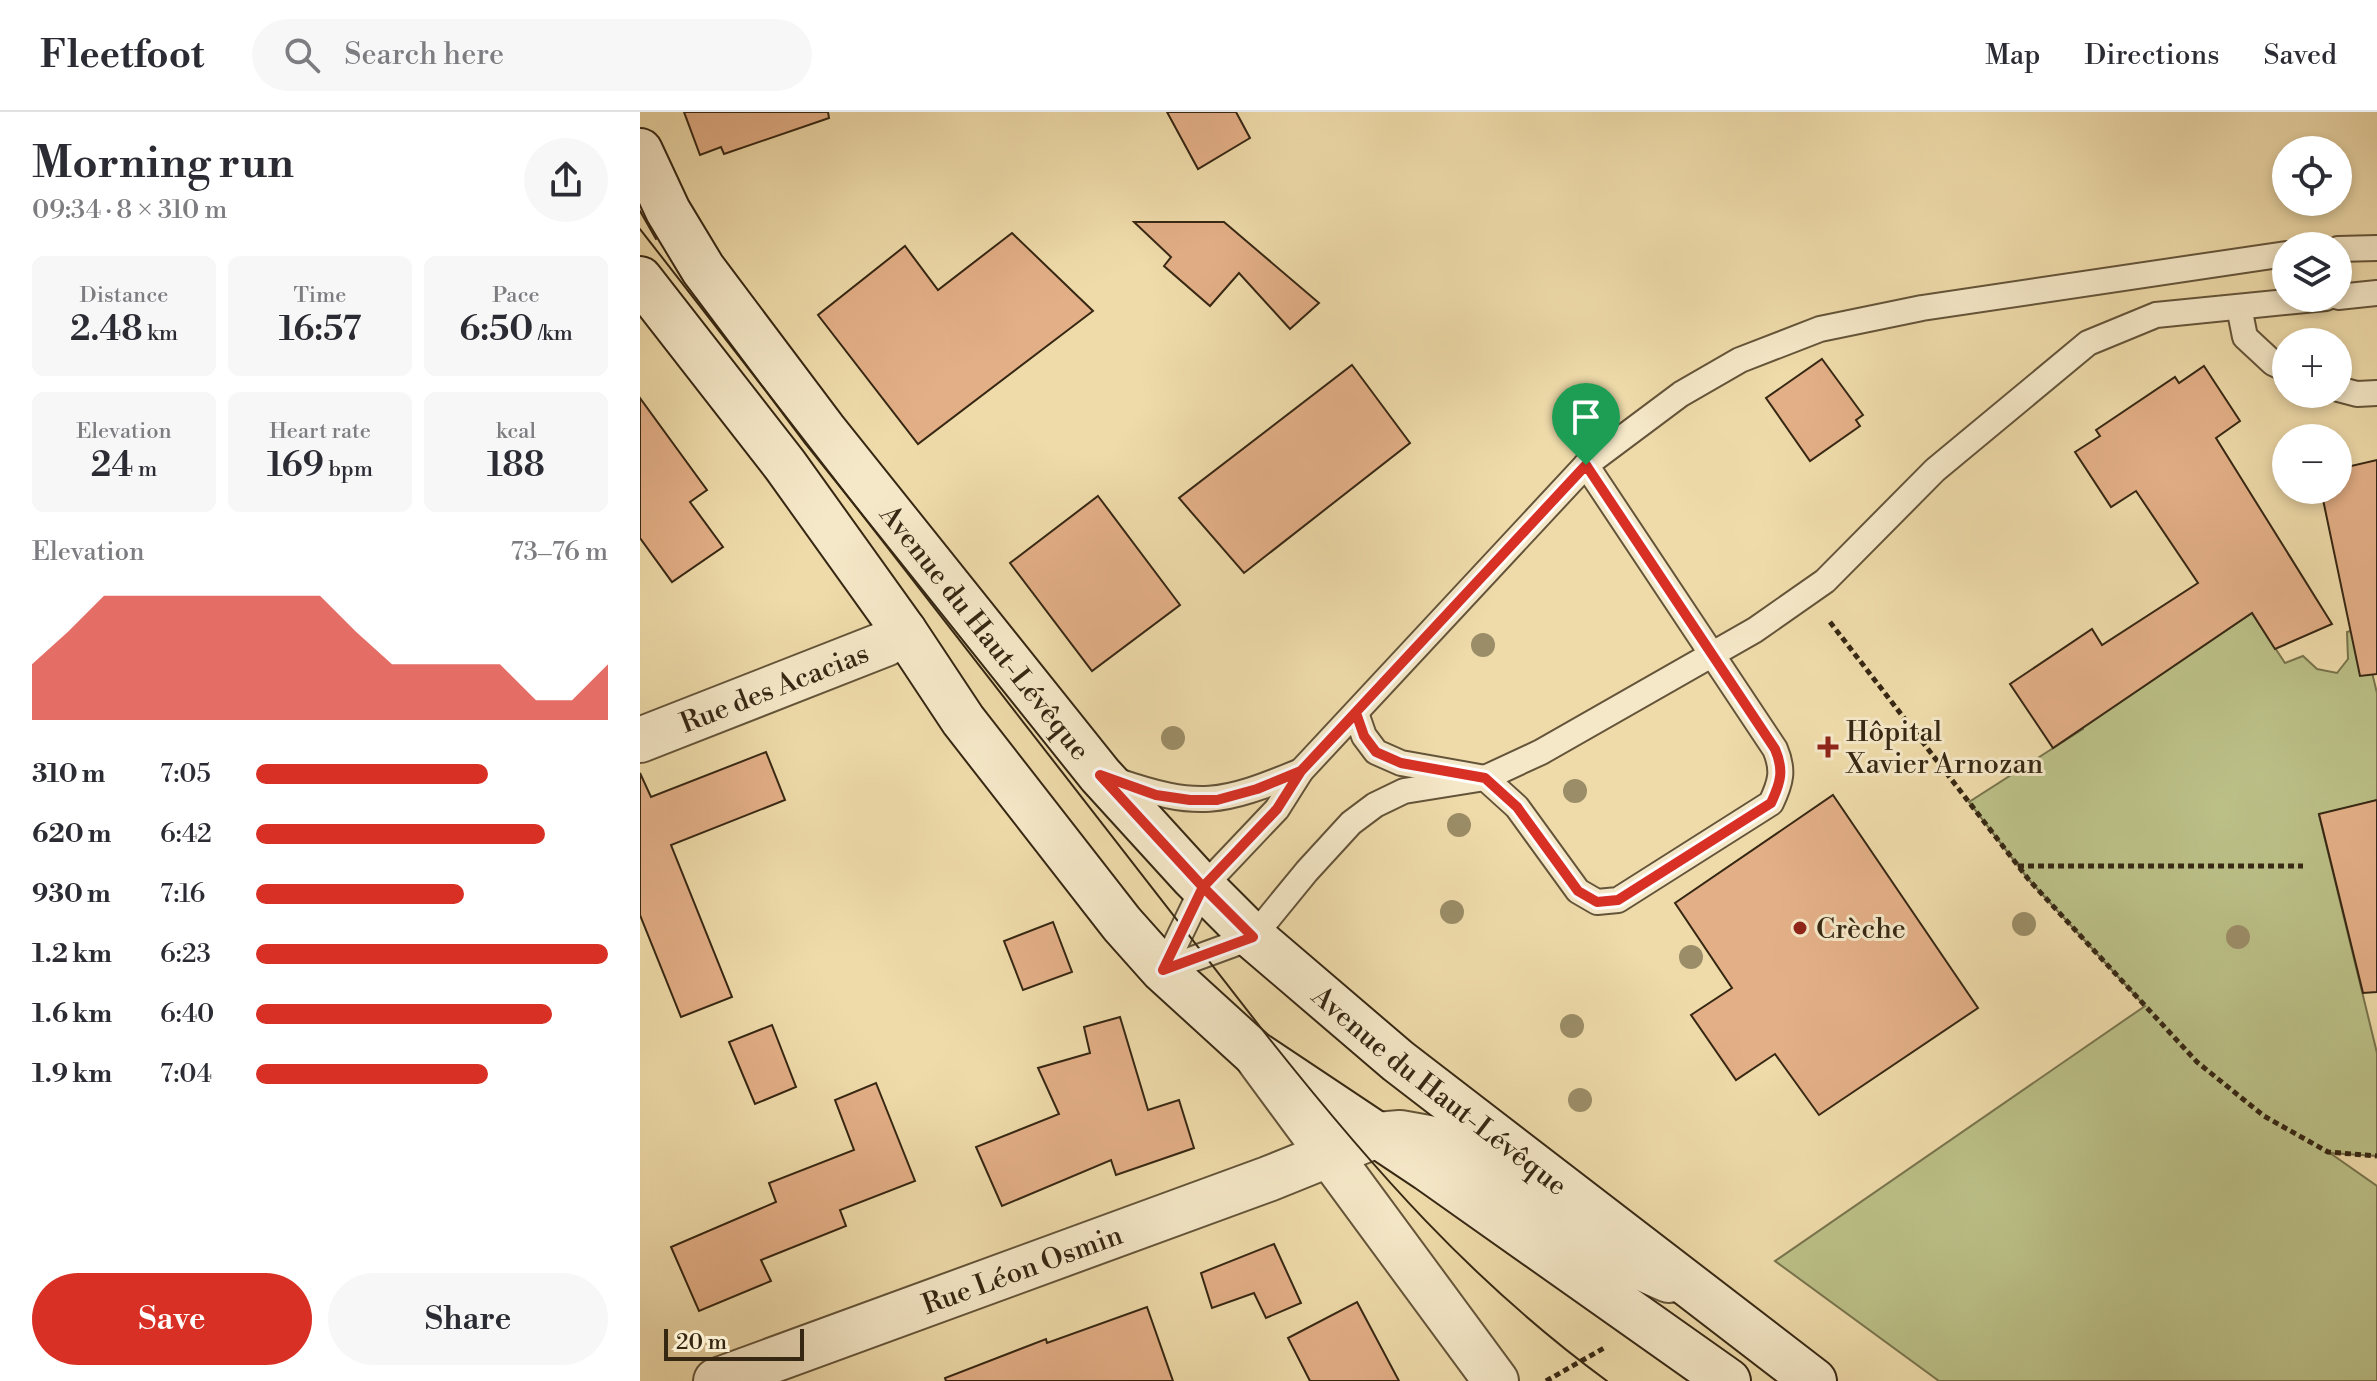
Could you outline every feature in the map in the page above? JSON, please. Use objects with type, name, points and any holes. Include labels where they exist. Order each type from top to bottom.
[{"type":"main road","name":"Avenue du Haut-Lévêque","points":[[640,151],[668,211],[703,269],[824,430],[1100,775],[1203,887],[1253,937],[1398,1061],[1814,1381]]},
{"type":"main road","name":"Avenue du Haut-Lévêque","points":[[640,279],[785,465],[904,631],[963,720],[1114,914],[1163,970],[1254,1053],[1377,1135],[1728,1381]]},
{"type":"main road","name":"Rue des Acacias","points":[[640,740],[885,644],[904,631]]},
{"type":"main road","name":"Avenue du Haut-Lévêque","points":[[1254,1053],[1496,1381]]},
{"type":"main road","points":[[1377,1135],[1400,1133],[1428,1138],[1454,1151],[1601,1250],[1699,1293]]},
{"type":"main road","name":"Rue Léon Osmin","points":[[716,1381],[1253,1184],[1377,1135]]},
{"type":"lane","points":[[2352,249],[2377,248]]},
{"type":"lane","points":[[1163,970],[1203,887],[1277,809],[1301,771],[1586,465],[1681,394],[1740,360],[1820,329],[1922,308],[2272,256]]},
{"type":"lane","points":[[2352,296],[2377,293]]},
{"type":"lane","points":[[1163,970],[1253,937],[1351,823],[1375,805],[1404,791],[1485,778],[1541,752],[1711,656],[1825,581],[1935,470],[2088,343],[2156,315],[2272,304]]},
{"type":"lane","points":[[2239,307],[2245,337],[2272,362]]},
{"type":"lane","points":[[2352,393],[2377,393]]},
{"type":"lane","points":[[1356,713],[1364,736],[1376,752],[1401,763],[1485,778],[1517,807],[1578,891],[1597,902],[1618,900],[1771,803],[1781,782],[1781,764],[1775,749],[1586,465]]},
{"type":"lane","points":[[1100,775],[1156,795],[1217,800],[1257,789],[1301,771]]},
{"type":"path","points":[[1807,592],[2018,866],[2197,1062],[2264,1116],[2328,1152],[2377,1156]]},
{"type":"path","points":[[2018,866],[2303,866]]},
{"type":"path","points":[[1546,1381],[1615,1345]]},
{"type":"green space","points":[[2252,613],[2285,663],[2303,656],[2317,669],[2337,673],[2348,659],[2347,632],[2361,628],[2377,693],[2377,800],[2319,815],[2377,1053],[2377,1156],[2330,1153],[2377,1186],[2377,1381],[1939,1381],[1775,1261],[2145,1006],[2029,880],[1969,802],[2083,729]]},
{"type":"building","points":[[684,112],[828,112],[829,118],[724,154],[721,147],[700,155]]},
{"type":"building","points":[[1167,112],[1236,112],[1250,138],[1198,169]]},
{"type":"building","points":[[1134,222],[1224,222],[1319,303],[1290,329],[1239,273],[1210,306],[1164,266],[1171,257]]},
{"type":"building","points":[[1012,233],[1093,311],[918,444],[818,315],[905,246],[938,290]]},
{"type":"building","points":[[1822,359],[1863,415],[1856,420],[1860,426],[1810,461],[1766,398]]},
{"type":"building","points":[[1352,365],[1410,443],[1244,573],[1179,498]]},
{"type":"building","points":[[2204,366],[2240,421],[2216,438],[2332,624],[2275,649],[2252,613],[2053,748],[2010,684],[2092,629],[2102,645],[2198,583],[2136,491],[2111,507],[2075,452],[2100,436],[2096,430],[2175,377],[2179,383]]},
{"type":"building","points":[[640,398],[707,490],[690,502],[723,547],[672,582],[640,538]]},
{"type":"building","points":[[2377,460],[2377,674],[2360,676],[2324,504],[2352,504],[2352,466]]},
{"type":"building","points":[[1098,496],[1180,605],[1092,671],[1010,563]]},
{"type":"building","points":[[766,752],[785,800],[671,845],[732,997],[681,1017],[640,915],[640,773],[651,797]]},
{"type":"building","name":"Crèche","points":[[1833,795],[1978,1008],[1819,1115],[1775,1054],[1736,1080],[1691,1015],[1732,988],[1675,903]]},
{"type":"building","points":[[2377,800],[2377,992],[2363,993],[2319,814]]},
{"type":"building","points":[[1053,922],[1072,972],[1023,990],[1004,941]]},
{"type":"building","points":[[1120,1017],[1148,1110],[1179,1100],[1194,1148],[1116,1175],[1111,1160],[1002,1206],[976,1147],[1059,1114],[1038,1068],[1090,1053],[1084,1027]]},
{"type":"building","points":[[772,1025],[796,1087],[755,1104],[729,1042]]},
{"type":"building","points":[[876,1083],[915,1181],[840,1210],[846,1226],[761,1260],[771,1281],[699,1311],[671,1247],[776,1202],[769,1183],[854,1150],[835,1100]]},
{"type":"building","points":[[1274,1244],[1301,1303],[1266,1318],[1254,1293],[1212,1308],[1201,1273]]},
{"type":"building","points":[[1357,1302],[1399,1381],[1310,1381],[1288,1338]]},
{"type":"building","points":[[1147,1307],[1173,1381],[946,1381],[945,1378],[1046,1339],[1047,1343]]},
{"type":"tram line","points":[[640,211],[656,239]]},
{"type":"tram line","points":[[640,229],[1268,1037],[1346,1132],[1467,1263],[1558,1343],[1607,1381]]},
{"type":"place","name":"Hôpital Xavier Arnozan","points":[[1828,747]]},
{"type":"place","name":"Crèche","points":[[1800,928]]},
{"type":"route","points":[[1586,465],[1301,771],[1257,789],[1217,800],[1156,795],[1100,775],[1203,887],[1163,970],[1253,937],[1203,887],[1277,809],[1301,771],[1356,713],[1364,736],[1376,752],[1401,763],[1485,778],[1517,807],[1578,891],[1597,902],[1618,900],[1771,803],[1781,782],[1781,764],[1775,749],[1586,465]]}]
